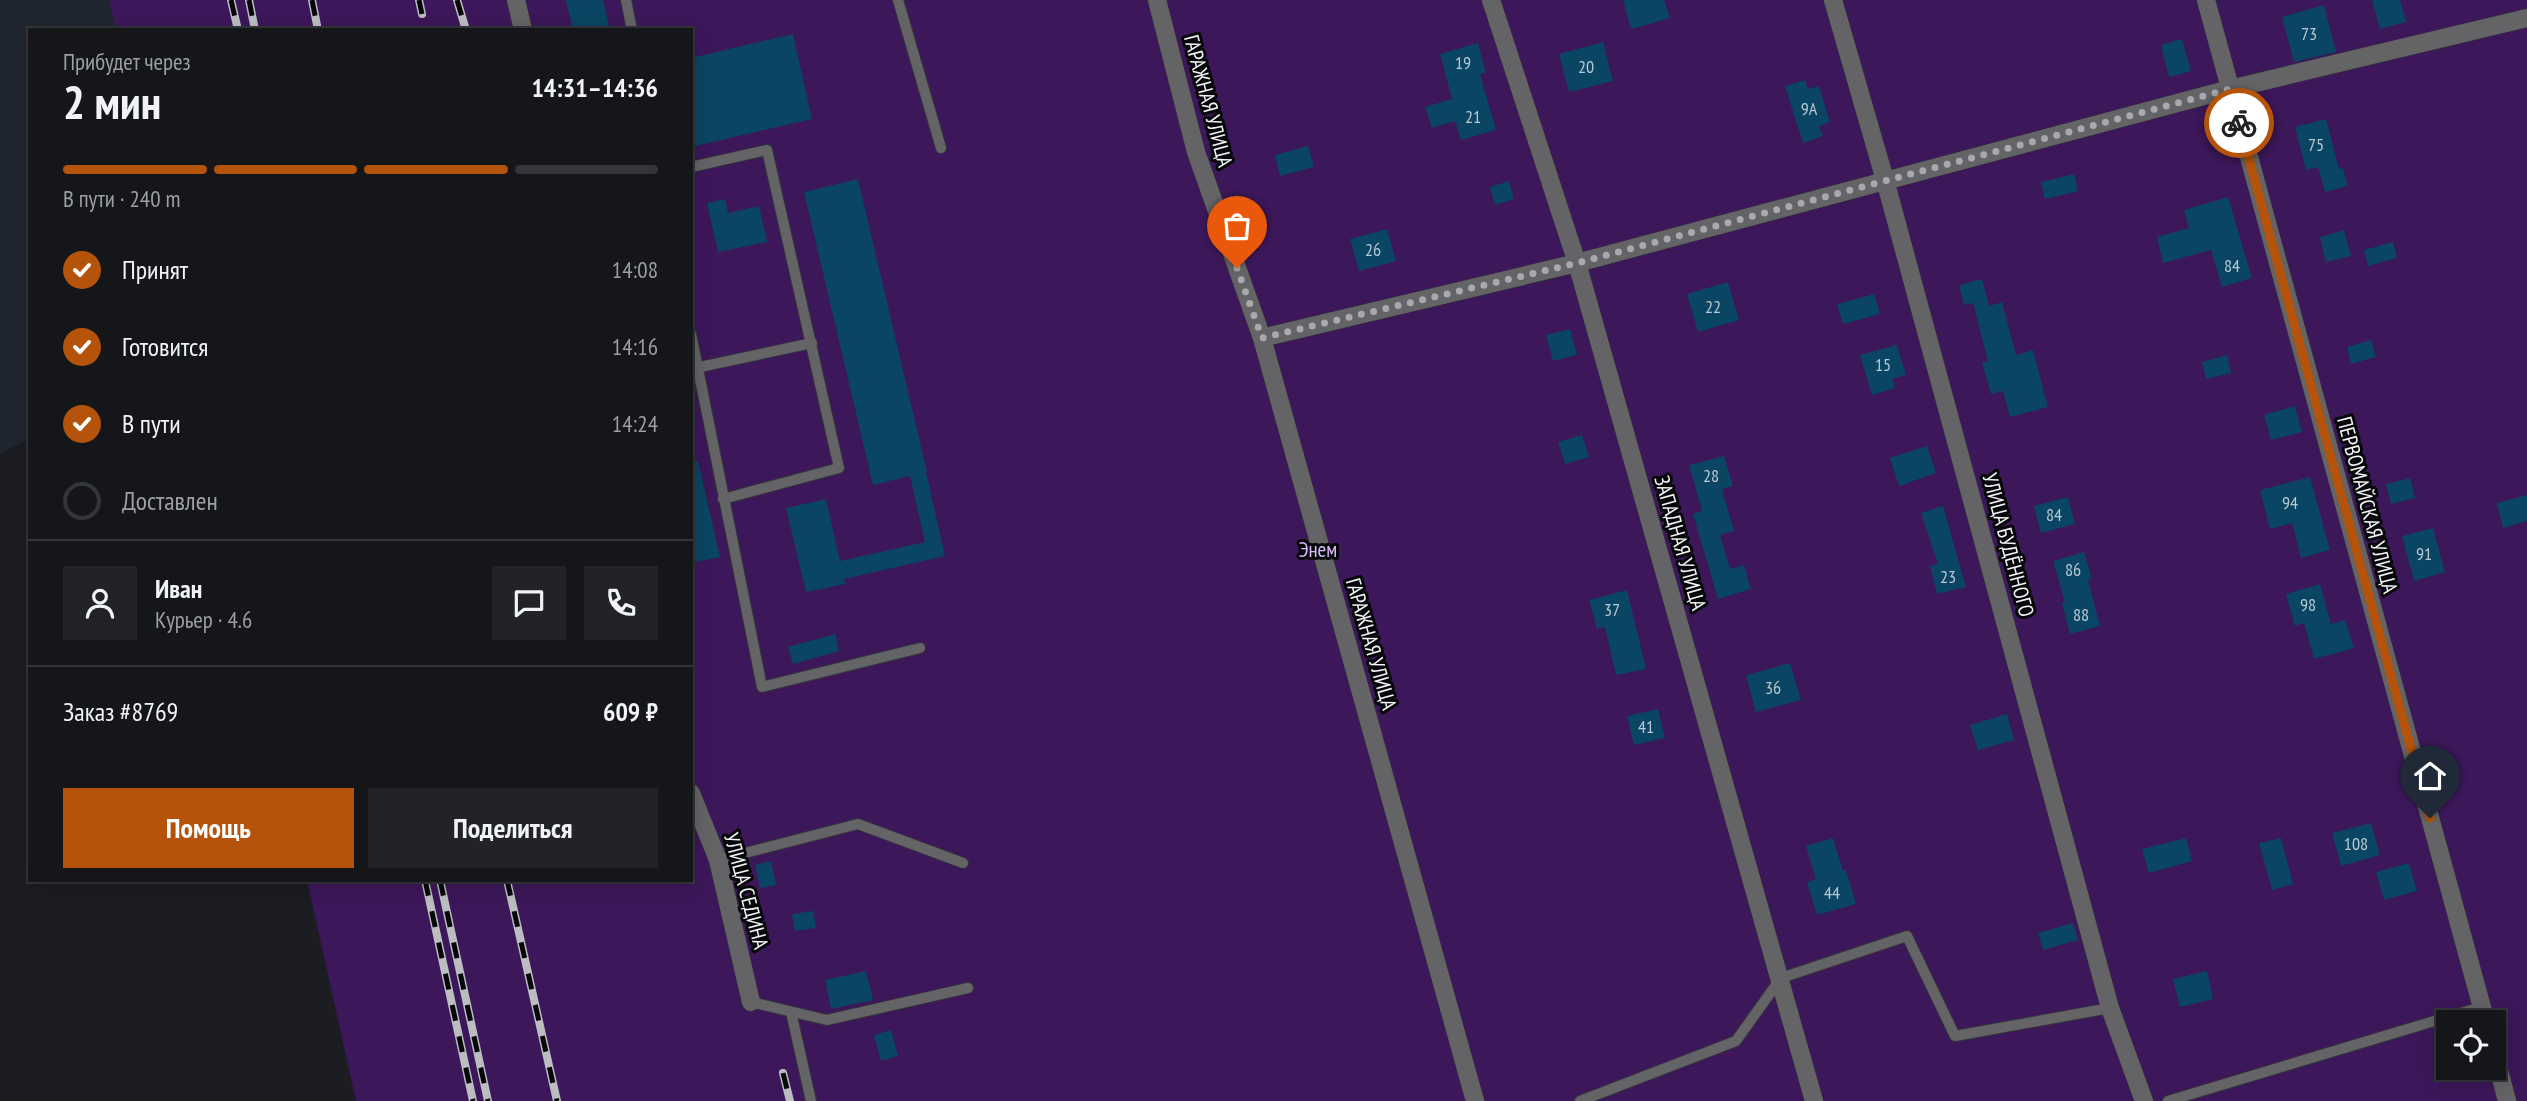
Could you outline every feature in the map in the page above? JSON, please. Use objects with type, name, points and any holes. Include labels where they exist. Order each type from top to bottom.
[{"type":"street","points":[[516,0],[523,28]]},
{"type":"street","name":"ГАРАЖНАЯ УЛИЦА","points":[[1157,0],[1196,152],[1262,338],[1475,1101]]},
{"type":"street","name":"ЗАПАДНАЯ УЛИЦА","points":[[1491,0],[1577,263],[1814,1101]]},
{"type":"street","name":"УЛИЦА БУДЁННОГО","points":[[1833,0],[1885,180],[2110,1008],[2144,1101]]},
{"type":"street","name":"ПЕРВОМАЙСКАЯ УЛИЦА","points":[[2206,0],[2483,1010]]},
{"type":"street","points":[[1262,338],[1577,263],[2230,89],[2527,18]]},
{"type":"street","name":"УЛИЦА СЕДИНА","points":[[693,798],[718,860],[751,1002]]},
{"type":"street","points":[[2502,1080],[2507,1101]]},
{"type":"lane","points":[[626,0],[632,28]]},
{"type":"lane","points":[[898,0],[941,148]]},
{"type":"lane","points":[[693,167],[767,150],[839,468],[723,499]]},
{"type":"lane","points":[[693,341],[762,687],[920,648]]},
{"type":"lane","points":[[700,367],[812,343]]},
{"type":"lane","points":[[718,860],[858,824],[963,863]]},
{"type":"lane","points":[[1580,1101],[1736,1041],[1780,978],[1907,936],[1955,1036],[2110,1008]]},
{"type":"lane","points":[[751,1002],[827,1020],[968,988]]},
{"type":"lane","points":[[791,1012],[811,1101]]},
{"type":"lane","points":[[2168,1101],[2436,1027]]},
{"type":"shaded area","points":[[0,0],[517,0],[525,28],[28,28],[28,440],[0,453]]},
{"type":"green space","name":"Энем","points":[[109,0],[2527,0],[2527,1101],[356,1101],[307,882],[693,882],[693,28],[116,28]]},
{"type":"building","points":[[566,0],[603,0],[610,28],[573,28]]},
{"type":"building","points":[[1623,0],[1664,0],[1670,18],[1631,29]]},
{"type":"building","points":[[2372,0],[2400,0],[2406,22],[2380,29]]},
{"type":"building","points":[[2324,5],[2336,52],[2294,62],[2282,17]]},
{"type":"building","points":[[793,34],[812,119],[693,147],[693,58]]},
{"type":"building","points":[[2182,39],[2191,71],[2169,77],[2161,45]]},
{"type":"building","points":[[1603,42],[1613,81],[1569,92],[1559,54]]},
{"type":"building","points":[[1478,43],[1486,73],[1480,74],[1496,130],[1461,140],[1455,121],[1432,128],[1425,107],[1452,99],[1440,54]]},
{"type":"building","points":[[1805,80],[1808,89],[1819,86],[1830,122],[1819,126],[1823,136],[1803,143],[1785,86]]},
{"type":"building","points":[[2326,119],[2339,169],[2343,168],[2348,186],[2325,192],[2318,167],[2306,170],[2295,127]]},
{"type":"building","points":[[1308,146],[1314,167],[1280,176],[1275,155]]},
{"type":"building","points":[[2074,174],[2078,191],[2045,199],[2041,182]]},
{"type":"building","points":[[858,179],[945,556],[844,579],[845,584],[806,592],[786,508],[826,499],[840,561],[925,542],[910,476],[873,485],[804,192]]},
{"type":"building","points":[[1509,181],[1514,199],[1495,205],[1490,187]]},
{"type":"building","points":[[2228,197],[2252,278],[2222,287],[2211,250],[2163,263],[2157,237],[2189,228],[2184,210]]},
{"type":"building","points":[[725,199],[728,213],[759,206],[767,242],[718,252],[707,203]]},
{"type":"building","points":[[1387,229],[1396,261],[1359,271],[1350,239]]},
{"type":"building","points":[[2344,230],[2351,256],[2326,262],[2320,237]]},
{"type":"building","points":[[2393,242],[2397,258],[2368,266],[2364,250]]},
{"type":"building","points":[[1982,279],[1989,306],[2002,302],[2016,355],[2033,350],[2048,407],[2010,417],[2003,391],[1991,394],[1982,363],[1988,361],[1973,303],[1964,305],[1959,285]]},
{"type":"building","points":[[1728,282],[1739,320],[1698,332],[1687,294]]},
{"type":"building","points":[[1874,294],[1880,314],[1843,324],[1837,304]]},
{"type":"building","points":[[1570,329],[1577,355],[1553,361],[1546,335]]},
{"type":"building","points":[[2371,340],[2376,357],[2351,364],[2347,347]]},
{"type":"building","points":[[1897,345],[1906,375],[1892,379],[1895,388],[1872,395],[1860,355]]},
{"type":"building","points":[[2227,355],[2231,373],[2206,379],[2202,362]]},
{"type":"building","points":[[2295,406],[2302,432],[2271,440],[2264,415]]},
{"type":"building","points":[[1582,435],[1589,457],[1565,464],[1558,442]]},
{"type":"building","points":[[1927,446],[1936,473],[1899,486],[1890,458]]},
{"type":"building","points":[[1724,456],[1733,486],[1722,489],[1734,531],[1720,535],[1730,569],[1744,565],[1751,589],[1718,599],[1693,514],[1702,511],[1689,465]]},
{"type":"building","points":[[698,461],[720,557],[693,563],[693,462]]},
{"type":"building","points":[[2310,477],[2330,550],[2301,558],[2292,523],[2270,529],[2260,490]]},
{"type":"building","points":[[2410,478],[2415,498],[2391,504],[2386,484]]},
{"type":"building","points":[[2527,495],[2527,521],[2503,528],[2497,503]]},
{"type":"building","points":[[2068,497],[2075,524],[2041,533],[2034,506]]},
{"type":"building","points":[[1943,506],[1966,587],[1937,594],[1930,566],[1938,564],[1921,513]]},
{"type":"building","points":[[2433,528],[2445,572],[2414,581],[2402,536]]},
{"type":"building","points":[[2084,552],[2092,579],[2088,580],[2100,626],[2070,634],[2062,603],[2065,602],[2053,561]]},
{"type":"building","points":[[2320,584],[2331,624],[2345,620],[2354,648],[2314,659],[2304,623],[2295,626],[2286,594]]},
{"type":"building","points":[[1627,590],[1646,669],[1616,675],[1605,627],[1597,629],[1589,600]]},
{"type":"building","points":[[835,634],[839,651],[793,664],[788,647]]},
{"type":"building","points":[[1790,663],[1801,700],[1756,712],[1746,675]]},
{"type":"building","points":[[1658,709],[1665,738],[1634,745],[1627,716]]},
{"type":"building","points":[[2007,714],[2014,740],[1978,750],[1970,725]]},
{"type":"building","points":[[2371,823],[2380,855],[2341,866],[2332,833]]},
{"type":"building","points":[[1833,838],[1856,904],[1817,915],[1807,882],[1816,879],[1806,846]]},
{"type":"building","points":[[2186,838],[2192,861],[2149,873],[2142,849]]},
{"type":"building","points":[[2281,838],[2293,884],[2272,890],[2259,843]]},
{"type":"building","points":[[771,861],[776,885],[760,888],[755,865]]},
{"type":"building","points":[[2409,863],[2417,891],[2384,900],[2376,872]]},
{"type":"building","points":[[813,911],[816,928],[795,931],[792,914]]},
{"type":"building","points":[[2073,923],[2078,940],[2043,950],[2038,933]]},
{"type":"building","points":[[866,971],[873,1000],[831,1009],[825,980]]},
{"type":"building","points":[[2207,971],[2213,999],[2180,1007],[2173,979]]},
{"type":"building","points":[[891,1030],[898,1056],[881,1061],[874,1035]]},
{"type":"railway","points":[[231,0],[238,28]]},
{"type":"railway","points":[[249,0],[255,28]]},
{"type":"railway","points":[[312,0],[318,28]]},
{"type":"railway","points":[[419,0],[422,14]]},
{"type":"railway","points":[[457,0],[465,28]]},
{"type":"railway","points":[[425,882],[473,1101]]},
{"type":"railway","points":[[440,882],[488,1101]]},
{"type":"railway","points":[[507,882],[557,1101]]},
{"type":"railway","points":[[783,1073],[790,1101]]},
{"type":"way so far","points":[[1237,268],[1262,338],[1577,263],[2230,89],[2239,123]]},
{"type":"route","points":[[2239,123],[2430,818]]}]
